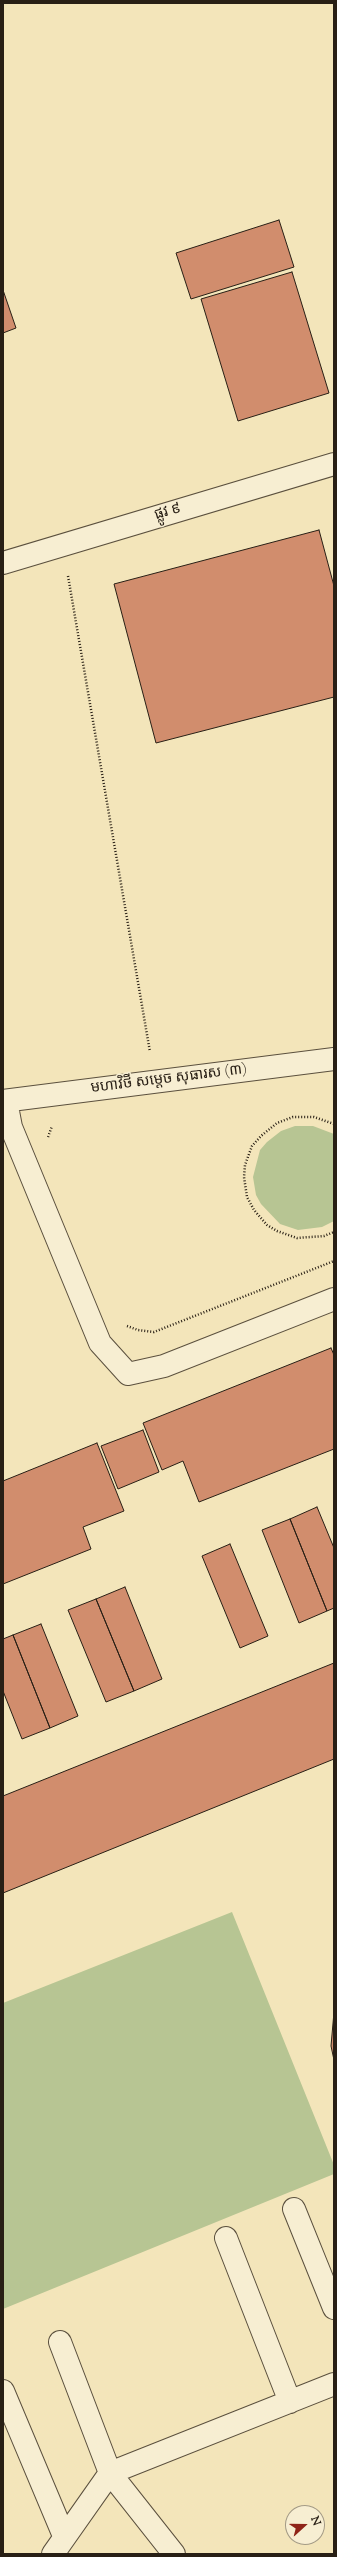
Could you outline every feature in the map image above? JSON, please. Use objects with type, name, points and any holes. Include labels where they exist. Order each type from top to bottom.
[{"type":"street","name":"ផ្លូវ ៩","points":[[3,563],[334,464]]},
{"type":"street","name":"មហាវិថី សម្តេច សុធារស (៣)","points":[[4,1101],[334,1059]]},
{"type":"street","points":[[4,1101],[10,1127],[100,1343],[128,1374],[164,1366],[334,1298]]},
{"type":"street","points":[[294,2209],[334,2308]]},
{"type":"street","points":[[226,2238],[290,2402]]},
{"type":"street","points":[[60,2342],[110,2473],[174,2554]]},
{"type":"street","points":[[58,2545],[110,2473],[334,2384]]},
{"type":"street","points":[[3,2391],[58,2545]]},
{"type":"path","points":[[62,545],[155,1082]]},
{"type":"path","points":[[334,1124],[314,1116],[293,1117],[277,1123],[261,1136],[252,1146],[245,1165],[244,1177],[248,1197],[254,1210],[266,1225],[277,1231],[297,1238],[324,1236],[334,1232]]},
{"type":"path","points":[[48,1138],[53,1122]]},
{"type":"path","points":[[126,1325],[138,1330],[154,1332],[334,1261]]},
{"type":"green space","points":[[295,1126],[313,1126],[334,1134],[334,1221],[322,1227],[298,1230],[280,1224],[261,1204],[256,1195],[253,1177],[260,1150],[267,1142],[281,1131]]},
{"type":"green space","points":[[232,1912],[334,2165],[334,2174],[3,2309],[3,2003]]},
{"type":"building","points":[[279,220],[294,267],[191,299],[176,253]]},
{"type":"building","points":[[292,272],[329,393],[238,421],[201,299]]},
{"type":"building","points":[[3,290],[16,328],[3,333]]},
{"type":"building","points":[[319,530],[334,586],[334,697],[156,743],[114,584]]},
{"type":"building","points":[[331,1348],[334,1355],[334,1449],[199,1502],[183,1461],[162,1470],[143,1423]]},
{"type":"building","points":[[143,1430],[159,1472],[118,1489],[101,1446]]},
{"type":"building","points":[[97,1443],[124,1511],[83,1527],[91,1549],[3,1584],[3,1481]]},
{"type":"building","points":[[317,1507],[334,1548],[334,1608],[327,1611],[290,1519]]},
{"type":"building","points":[[290,1519],[327,1611],[299,1623],[262,1530]]},
{"type":"building","points":[[230,1544],[268,1636],[240,1648],[202,1556]]},
{"type":"building","points":[[125,1587],[162,1679],[134,1691],[96,1599]]},
{"type":"building","points":[[96,1599],[134,1691],[106,1702],[68,1610]]},
{"type":"building","points":[[41,1624],[78,1716],[50,1728],[13,1635]]},
{"type":"building","points":[[13,1635],[50,1728],[22,1739],[3,1691],[3,1639]]},
{"type":"building","points":[[334,1663],[334,1759],[3,1893],[3,1796]]},
{"type":"building","points":[[334,2012],[334,2060],[331,2046]]}]
